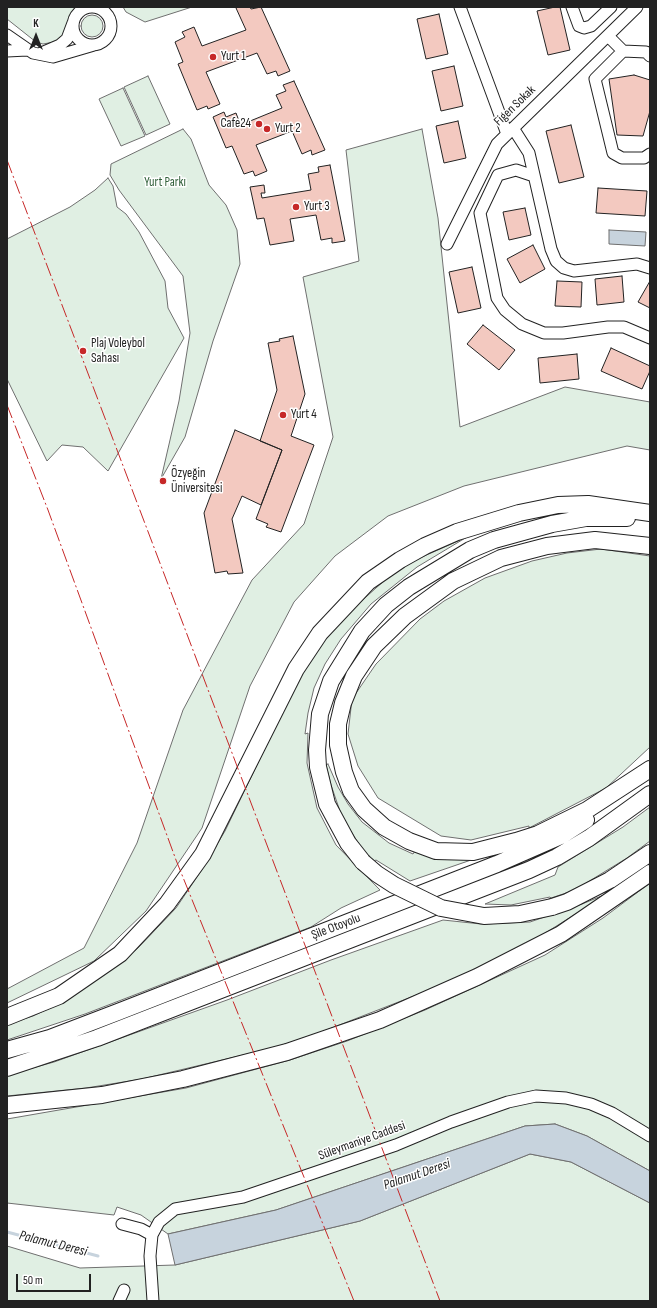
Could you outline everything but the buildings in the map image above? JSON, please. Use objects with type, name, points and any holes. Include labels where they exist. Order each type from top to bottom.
[{"type":"highway","points":[[7,1017],[59,996],[120,954],[167,904],[203,854],[296,669],[320,633],[368,582],[400,560],[425,546],[457,532],[519,513],[558,505],[588,504],[650,513]]},
{"type":"highway","points":[[650,522],[624,518],[586,518],[552,524],[494,540],[470,550],[409,587],[386,605],[362,631],[331,681],[320,714],[317,750],[318,767],[327,804],[348,843],[363,862],[377,874],[394,885],[427,902],[447,910],[484,916],[520,914],[552,907],[567,902],[610,880],[650,853]]},
{"type":"highway","points":[[650,546],[595,540],[547,546],[501,558],[453,581],[405,616],[374,646],[354,676],[343,703],[338,724],[338,745],[344,772],[351,791],[364,808],[384,827],[409,841],[436,851],[473,852],[538,834],[587,810],[650,769]]},
{"type":"highway","name":"Şile Otoyolu","points":[[7,1050],[50,1038],[497,864],[561,836],[618,799],[650,773]]},
{"type":"highway","name":"Şile Otoyolu","points":[[7,1068],[97,1038],[529,870],[557,857],[589,838],[650,794]]},
{"type":"highway","points":[[7,1105],[102,1095],[183,1079],[287,1052],[380,1020],[477,977],[561,934],[650,873]]},
{"type":"street","points":[[7,35],[27,50],[39,55],[53,58],[104,41],[110,31],[111,25],[108,11],[91,7],[79,13],[67,39],[60,46],[39,55]]},
{"type":"street","points":[[460,7],[510,131],[529,153],[551,249],[556,261],[564,268],[574,271],[589,271],[637,264],[650,268]]},
{"type":"street","points":[[572,7],[579,26],[584,28],[591,26],[611,7]]},
{"type":"street","name":"Figen Sokak","points":[[447,244],[497,144],[608,36],[633,9]]},
{"type":"street","points":[[79,13],[73,31],[75,36],[84,44],[94,45]]},
{"type":"street","points":[[608,36],[623,51],[649,52]]},
{"type":"street","points":[[7,51],[27,50]]},
{"type":"street","points":[[623,51],[595,79],[613,153],[622,158],[644,158],[650,154]]},
{"type":"street","points":[[534,176],[516,170],[498,175],[480,213],[497,298],[505,310],[522,324],[544,333],[563,333],[608,327],[624,327],[650,338]]},
{"type":"street","name":"Süleymaniye Caddesi","points":[[153,1301],[150,1256],[152,1235],[159,1222],[174,1209],[243,1197],[396,1145],[494,1107],[536,1096],[566,1098],[591,1104],[612,1113],[650,1136]]},
{"type":"street","points":[[122,1224],[141,1229],[152,1235]]},
{"type":"street","points":[[119,1301],[124,1290]]},
{"type":"green space","points":[[7,7],[76,7],[70,16],[67,31],[62,38],[54,42],[43,44],[36,42],[7,19]]},
{"type":"green space","points":[[123,7],[192,7],[145,22],[126,12]]},
{"type":"green space","points":[[92,15],[100,18],[103,26],[100,34],[92,37],[84,34],[81,26],[84,18]]},
{"type":"green space","points":[[148,76],[170,124],[146,135],[124,87]]},
{"type":"green space","points":[[123,88],[145,136],[121,146],[99,99]]},
{"type":"green space","name":"Yurt Parkı","points":[[183,129],[191,139],[209,185],[226,205],[237,230],[240,264],[213,341],[185,437],[161,479],[179,401],[190,333],[183,276],[119,190],[110,175],[111,164]]},
{"type":"green space","points":[[422,129],[438,218],[460,427],[565,387],[650,402],[650,450],[627,446],[464,486],[388,516],[335,556],[294,602],[250,686],[202,828],[146,911],[94,961],[7,1003],[7,989],[84,948],[137,843],[183,710],[252,580],[304,524],[333,437],[303,277],[359,261],[346,150]]},
{"type":"green space","points":[[108,178],[113,186],[117,207],[126,214],[139,232],[165,281],[168,308],[184,338],[108,471],[83,447],[62,445],[47,461],[7,379],[7,239],[70,207],[95,190]]},
{"type":"green space","points":[[467,537],[417,567],[371,604],[341,639],[325,664],[314,688],[305,734],[308,733],[307,763],[317,808],[336,845],[380,890],[341,908],[311,927],[85,1014],[7,1040],[7,1024],[33,1016],[66,1000],[105,974],[138,948],[176,908],[201,871],[225,831],[297,682],[330,629],[385,580],[413,561]]},
{"type":"green space","points":[[601,549],[650,556],[650,747],[606,788],[529,828],[529,826],[471,840],[441,836],[378,798],[358,766],[348,734],[352,699],[376,664],[420,619],[444,601],[485,578],[532,561],[567,553]]},
{"type":"green space","points":[[328,764],[338,787],[348,804],[362,822],[389,843],[413,854],[415,851],[474,859],[410,881],[376,860],[374,861],[362,849],[342,817],[331,785],[326,765]]},
{"type":"green space","points":[[650,807],[650,841],[627,858],[575,890],[551,898],[511,905],[485,904],[555,875],[558,867],[623,827]]},
{"type":"green space","points":[[650,883],[650,1171],[587,1136],[555,1124],[525,1126],[276,1210],[168,1234],[141,1215],[117,1207],[114,1215],[7,1203],[7,1119],[186,1088],[290,1060],[347,1041],[425,1010],[545,955],[603,918]]},
{"type":"green space","points":[[611,892],[526,945],[437,987],[324,1031],[277,1047],[142,1079],[86,1088],[7,1096],[7,1075],[54,1062],[443,920],[481,924],[530,922]]},
{"type":"green space","points":[[530,1154],[571,1162],[650,1203],[650,1301],[7,1301],[7,1246],[80,1268],[175,1265],[360,1221]]},
{"type":"water","points":[[609,230],[646,232],[645,246],[609,244]]},
{"type":"water","points":[[555,1124],[587,1136],[650,1171],[650,1203],[571,1162],[530,1154],[360,1221],[175,1265],[168,1234],[276,1210],[525,1126]]},
{"type":"waterway","name":"Palamut Deresi","points":[[7,1232],[98,1256]]},
{"type":"power","points":[[7,160],[440,1301]]},
{"type":"power","points":[[7,405],[48,510],[176,860],[354,1301]]},
{"type":"place","name":"Yurt 1","points":[[213,57]]},
{"type":"place","name":"Cafe24","points":[[259,124]]},
{"type":"place","name":"Yurt 2","points":[[267,129]]},
{"type":"place","name":"Yurt 3","points":[[296,207]]},
{"type":"place","name":"Plaj Voleybol Sahası","points":[[83,351]]},
{"type":"place","name":"Yurt 4","points":[[283,415]]},
{"type":"place","name":"Özyeğin Üniversitesi","points":[[163,481]]}]
